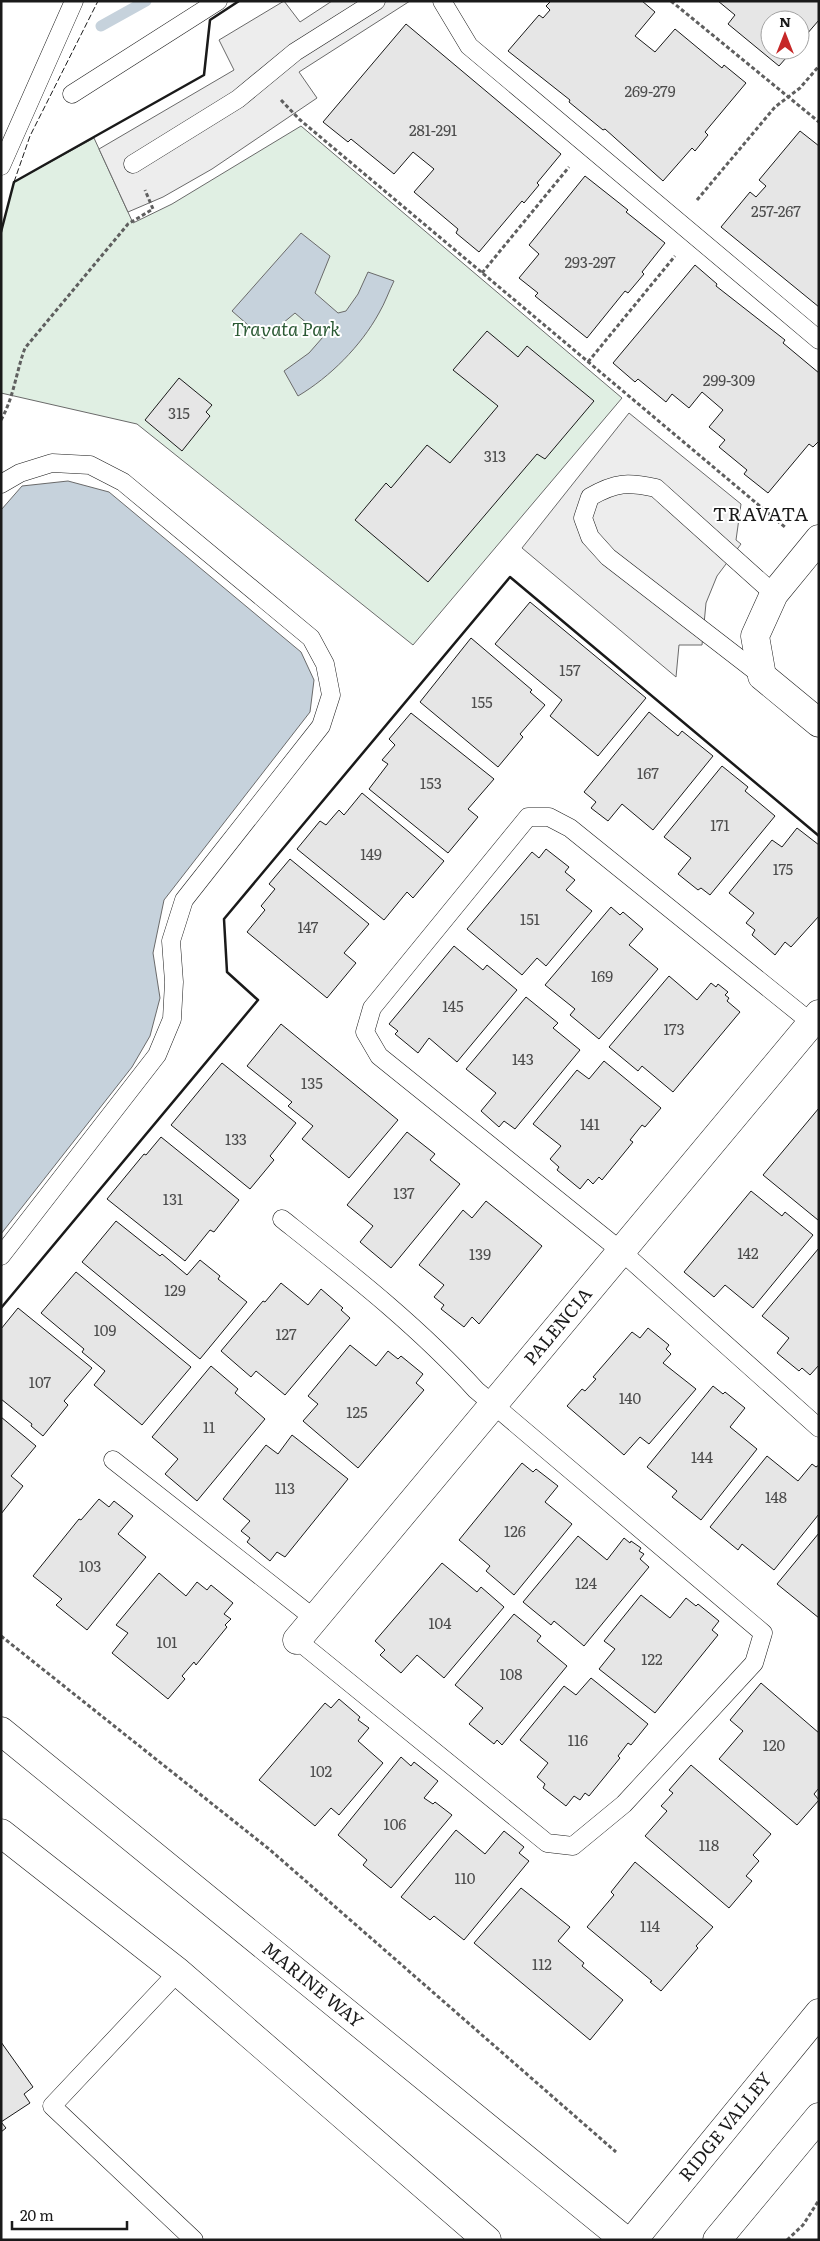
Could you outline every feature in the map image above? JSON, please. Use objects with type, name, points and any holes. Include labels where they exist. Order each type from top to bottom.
[{"type":"main road","points":[[815,544],[774,594],[755,636],[762,676],[819,723]]},
{"type":"main road","name":"PALENCIA","points":[[298,1640],[621,1251],[816,1022]]},
{"type":"main road","name":"MARINE WAY","points":[[1,1731],[625,2240]]},
{"type":"main road","points":[[1,1833],[178,1972],[488,2240]]},
{"type":"main road","name":"RIDGE VALLEY","points":[[633,2240],[819,2013]]},
{"type":"main road","points":[[717,2240],[819,2117]]},
{"type":"lane","points":[[1,166],[74,1]]},
{"type":"lane","points":[[72,94],[218,1]]},
{"type":"lane","points":[[133,164],[238,99],[295,52],[376,1]]},
{"type":"lane","points":[[442,1],[470,46],[819,340]]},
{"type":"lane","points":[[1,484],[20,473],[52,463],[90,465],[123,482],[311,638],[325,664],[331,695],[322,726],[184,900],[171,941],[174,982],[172,1019],[158,1055],[1,1256]]},
{"type":"lane","points":[[762,676],[608,557],[590,537],[583,518],[590,496],[604,489],[630,482],[656,488],[774,594]]},
{"type":"lane","points":[[816,1022],[570,828],[549,817],[528,817],[372,1008],[365,1032],[379,1056],[621,1251],[819,1428]]},
{"type":"lane","points":[[282,1219],[389,1305],[494,1405],[763,1633],[754,1663],[624,1804],[573,1846],[547,1843],[298,1640]]},
{"type":"lane","points":[[113,1460],[314,1619]]},
{"type":"lane","points":[[178,1972],[52,2106],[194,2240]]},
{"type":"path","points":[[671,1],[819,122]]},
{"type":"path","points":[[262,80],[299,119],[482,273],[815,544]]},
{"type":"path","points":[[482,273],[588,144]]},
{"type":"path","points":[[1,420],[10,403],[25,348],[128,224],[153,209],[133,164]]},
{"type":"path","points":[[1,1636],[269,1850],[616,2152]]},
{"type":"path","points":[[787,2240],[804,2225],[819,2200]]},
{"type":"green space","name":"Travata Park","points":[[301,126],[622,398],[413,645],[137,424],[1,393],[1,232],[14,182],[94,138],[133,223],[172,204]]},
{"type":"shaded area","points":[[284,1],[300,22],[332,1],[410,1],[299,72],[317,98],[212,169],[163,197],[128,212],[99,149],[234,70],[219,40]]},
{"type":"shaded area","points":[[301,233],[330,256],[315,293],[338,313],[346,311],[358,294],[368,272],[394,281],[372,325],[354,349],[322,380],[298,396],[284,371],[309,353],[323,337],[295,313],[264,339],[232,311]]},
{"type":"shaded area","points":[[629,413],[741,504],[736,540],[741,544],[717,576],[706,603],[702,645],[679,645],[676,677],[522,548]]},
{"type":"shaded area","points":[[68,481],[109,492],[301,652],[314,680],[310,712],[164,900],[153,953],[160,998],[150,1036],[132,1067],[1,1234],[1,510],[22,486]]},
{"type":"building","points":[[551,1],[642,1],[655,12],[635,36],[655,52],[675,29],[722,68],[724,65],[746,83],[705,132],[708,135],[695,151],[692,148],[663,181],[605,129],[603,130],[569,102],[570,100],[508,51],[539,15],[543,18],[550,10],[546,6]]},
{"type":"building","points":[[718,1],[819,1],[819,20],[810,30],[810,10],[760,10],[760,50],[728,24],[735,15]]},
{"type":"building","points":[[406,24],[561,154],[537,183],[539,185],[524,203],[522,201],[479,252],[456,233],[458,229],[414,192],[434,169],[413,152],[394,174],[351,139],[348,142],[323,122]]},
{"type":"building","points":[[772,60],[784,60],[779,66]]},
{"type":"building","points":[[800,131],[819,146],[819,307],[721,227],[750,192],[756,197],[766,186],[759,180]]},
{"type":"building","points":[[585,176],[628,210],[626,212],[665,243],[642,272],[644,274],[628,293],[625,291],[587,338],[535,296],[538,293],[519,278],[539,254],[529,245]]},
{"type":"building","points":[[695,265],[717,284],[716,286],[785,340],[783,343],[819,373],[819,441],[813,447],[809,444],[768,493],[744,474],[747,470],[719,447],[725,440],[709,427],[723,410],[702,392],[689,408],[672,394],[666,402],[638,379],[635,382],[613,363]]},
{"type":"building","points":[[487,331],[518,357],[527,346],[594,401],[545,459],[537,454],[428,582],[355,520],[386,483],[391,488],[427,445],[450,463],[498,406],[453,370]]},
{"type":"building","points":[[179,378],[212,405],[206,412],[210,416],[182,451],[145,420]]},
{"type":"building","points":[[530,602],[646,698],[598,756],[550,716],[562,700],[495,644]]},
{"type":"building","points":[[471,638],[532,690],[530,692],[545,705],[520,734],[523,737],[498,767],[420,702]]},
{"type":"building","points":[[649,712],[678,736],[682,731],[713,756],[653,830],[622,804],[608,821],[591,808],[596,802],[584,792]]},
{"type":"building","points":[[411,713],[494,779],[468,809],[478,817],[448,853],[369,789],[388,764],[382,760],[395,745],[389,739]]},
{"type":"building","points":[[722,766],[748,787],[745,791],[775,816],[710,895],[701,888],[698,890],[678,874],[691,858],[664,837]]},
{"type":"building","points":[[362,793],[444,861],[413,898],[407,892],[384,920],[297,849],[320,821],[326,825],[339,810],[344,815]]},
{"type":"building","points":[[797,828],[819,845],[819,916],[791,947],[785,942],[775,955],[752,935],[755,930],[746,923],[754,913],[729,893],[772,840],[782,847]]},
{"type":"building","points":[[546,849],[569,867],[565,872],[575,880],[566,890],[592,911],[546,966],[537,958],[522,975],[467,929],[532,852],[539,858]]},
{"type":"building","points":[[290,859],[369,924],[344,953],[356,963],[327,998],[247,932],[265,910],[261,906],[275,889],[269,884]]},
{"type":"building","points":[[611,907],[620,915],[623,912],[643,929],[629,945],[658,969],[599,1039],[570,1015],[575,1009],[545,985]]},
{"type":"building","points":[[454,946],[483,970],[487,965],[517,990],[457,1062],[429,1038],[418,1053],[395,1034],[398,1031],[389,1024]]},
{"type":"building","points":[[669,976],[697,1000],[711,983],[716,987],[718,984],[728,992],[725,995],[729,998],[727,1001],[740,1012],[673,1092],[642,1066],[638,1071],[609,1047]]},
{"type":"building","points":[[526,997],[558,1023],[553,1028],[580,1050],[515,1129],[504,1121],[499,1127],[481,1111],[496,1093],[466,1069]]},
{"type":"building","points":[[281,1024],[398,1120],[349,1178],[302,1139],[313,1126],[288,1106],[292,1102],[247,1066]]},
{"type":"building","points":[[604,1061],[661,1108],[645,1127],[642,1125],[630,1140],[633,1142],[602,1180],[599,1177],[593,1184],[588,1179],[580,1189],[557,1170],[559,1167],[550,1159],[561,1146],[533,1124],[577,1070],[589,1079]]},
{"type":"building","points":[[222,1063],[296,1123],[270,1156],[274,1160],[250,1189],[171,1125]]},
{"type":"building","points":[[819,1108],[819,1220],[818,1220],[763,1175]]},
{"type":"building","points":[[407,1132],[435,1154],[430,1160],[460,1184],[391,1268],[360,1242],[373,1226],[347,1205]]},
{"type":"building","points":[[161,1137],[239,1200],[214,1232],[210,1230],[185,1261],[107,1199],[144,1154],[146,1155]]},
{"type":"building","points":[[751,1191],[782,1216],[785,1212],[813,1235],[753,1308],[725,1285],[714,1297],[684,1272]]},
{"type":"building","points":[[486,1201],[542,1246],[479,1324],[472,1317],[464,1327],[441,1309],[444,1305],[434,1297],[444,1285],[419,1265],[463,1210],[472,1218]]},
{"type":"building","points":[[116,1221],[160,1256],[162,1254],[187,1275],[200,1260],[220,1276],[218,1279],[247,1302],[200,1359],[82,1262]]},
{"type":"building","points":[[819,1248],[819,1365],[810,1375],[802,1368],[799,1371],[777,1353],[789,1338],[762,1316]]},
{"type":"building","points":[[76,1272],[191,1367],[142,1425],[94,1385],[105,1371],[82,1352],[84,1349],[41,1313]]},
{"type":"building","points":[[281,1283],[308,1305],[321,1289],[343,1308],[341,1310],[350,1318],[285,1395],[256,1371],[251,1377],[221,1351],[263,1301],[265,1302]]},
{"type":"building","points":[[18,1308],[92,1368],[64,1401],[68,1405],[43,1436],[31,1426],[32,1424],[1,1399],[1,1329]]},
{"type":"building","points":[[648,1328],[669,1345],[666,1349],[671,1354],[663,1363],[696,1389],[649,1444],[640,1437],[624,1455],[567,1406],[582,1389],[585,1391],[596,1379],[593,1377],[632,1332],[640,1338]]},
{"type":"building","points":[[350,1345],[376,1366],[388,1351],[398,1359],[401,1356],[423,1374],[416,1383],[424,1390],[358,1468],[303,1421],[318,1404],[308,1396]]},
{"type":"building","points":[[211,1366],[238,1389],[235,1393],[265,1419],[197,1501],[165,1474],[178,1459],[152,1437]]},
{"type":"building","points":[[713,1386],[723,1394],[725,1392],[745,1408],[730,1427],[757,1449],[701,1520],[672,1497],[677,1491],[647,1467]]},
{"type":"building","points":[[1,1417],[36,1446],[11,1476],[23,1486],[1,1514]]},
{"type":"building","points":[[292,1435],[348,1479],[285,1557],[277,1552],[270,1561],[247,1542],[250,1538],[241,1531],[250,1521],[223,1499],[266,1445],[278,1454]]},
{"type":"building","points":[[767,1456],[798,1481],[812,1464],[816,1467],[819,1465],[819,1514],[774,1570],[742,1544],[738,1550],[710,1527]]},
{"type":"building","points":[[522,1463],[533,1472],[536,1469],[558,1486],[545,1502],[572,1524],[514,1595],[486,1571],[490,1566],[459,1540]]},
{"type":"building","points":[[99,1499],[109,1507],[114,1501],[133,1516],[118,1534],[146,1557],[87,1630],[56,1605],[62,1599],[33,1576],[79,1519],[81,1520]]},
{"type":"building","points":[[819,1533],[819,1618],[777,1584]]},
{"type":"building","points":[[578,1536],[607,1560],[624,1538],[630,1543],[631,1541],[641,1548],[639,1551],[644,1554],[640,1559],[649,1567],[584,1646],[554,1621],[551,1625],[523,1602]]},
{"type":"building","points":[[442,1563],[477,1592],[481,1587],[504,1607],[444,1678],[417,1655],[401,1673],[380,1655],[385,1650],[375,1641]]},
{"type":"building","points":[[159,1573],[186,1596],[197,1582],[207,1590],[211,1585],[233,1603],[224,1614],[231,1619],[225,1625],[227,1627],[196,1665],[194,1662],[182,1676],[185,1679],[168,1699],[112,1653],[128,1633],[116,1625]]},
{"type":"building","points":[[641,1595],[670,1618],[686,1598],[696,1606],[698,1604],[719,1621],[712,1630],[718,1635],[655,1713],[599,1669],[615,1649],[604,1641]]},
{"type":"building","points":[[514,1614],[541,1636],[537,1641],[567,1666],[502,1745],[497,1740],[494,1744],[469,1724],[483,1708],[455,1685]]},
{"type":"building","points":[[591,1678],[648,1724],[631,1745],[628,1743],[618,1756],[620,1758],[589,1796],[585,1793],[580,1800],[574,1796],[566,1806],[543,1788],[545,1784],[537,1777],[548,1763],[520,1740],[564,1686],[576,1695]]},
{"type":"building","points":[[761,1683],[819,1733],[819,1788],[814,1794],[819,1800],[797,1825],[719,1759],[743,1731],[730,1720]]},
{"type":"building","points":[[339,1699],[360,1717],[358,1720],[369,1728],[358,1741],[383,1763],[339,1815],[331,1808],[315,1826],[259,1780],[325,1703],[331,1708]]},
{"type":"building","points":[[401,1757],[411,1766],[414,1762],[438,1781],[424,1798],[433,1804],[435,1802],[452,1815],[391,1888],[363,1865],[367,1860],[338,1835]]},
{"type":"building","points":[[691,1765],[771,1834],[753,1855],[759,1861],[746,1876],[752,1881],[729,1908],[645,1836],[667,1811],[661,1806],[673,1793],[669,1790]]},
{"type":"building","points":[[456,1830],[485,1854],[504,1831],[524,1847],[519,1853],[529,1861],[464,1940],[434,1916],[430,1920],[401,1897]]},
{"type":"building","points":[[635,1862],[713,1927],[696,1946],[698,1948],[661,1991],[650,1982],[652,1981],[587,1927],[614,1895],[611,1892]]},
{"type":"building","points":[[521,1888],[570,1927],[558,1941],[584,1963],[582,1966],[623,2000],[590,2040],[474,1943]]},
{"type":"building","points":[[1,2042],[33,2087],[24,2094],[30,2103],[1,2122]]},
{"type":"building","points":[[1,2122],[6,2128],[1,2132]]},
{"type":"waterway","points":[[101,26],[146,1]]},
{"type":"fence","points":[[14,182],[30,136],[98,1]]},
{"type":"wall","points":[[1,232],[14,182],[204,75],[210,20],[239,1]]},
{"type":"wall","points":[[1,1308],[258,1000],[227,972],[224,919],[510,577],[819,836]]},
{"type":"district","name":"TRAVATA","points":[[761,514]]}]
